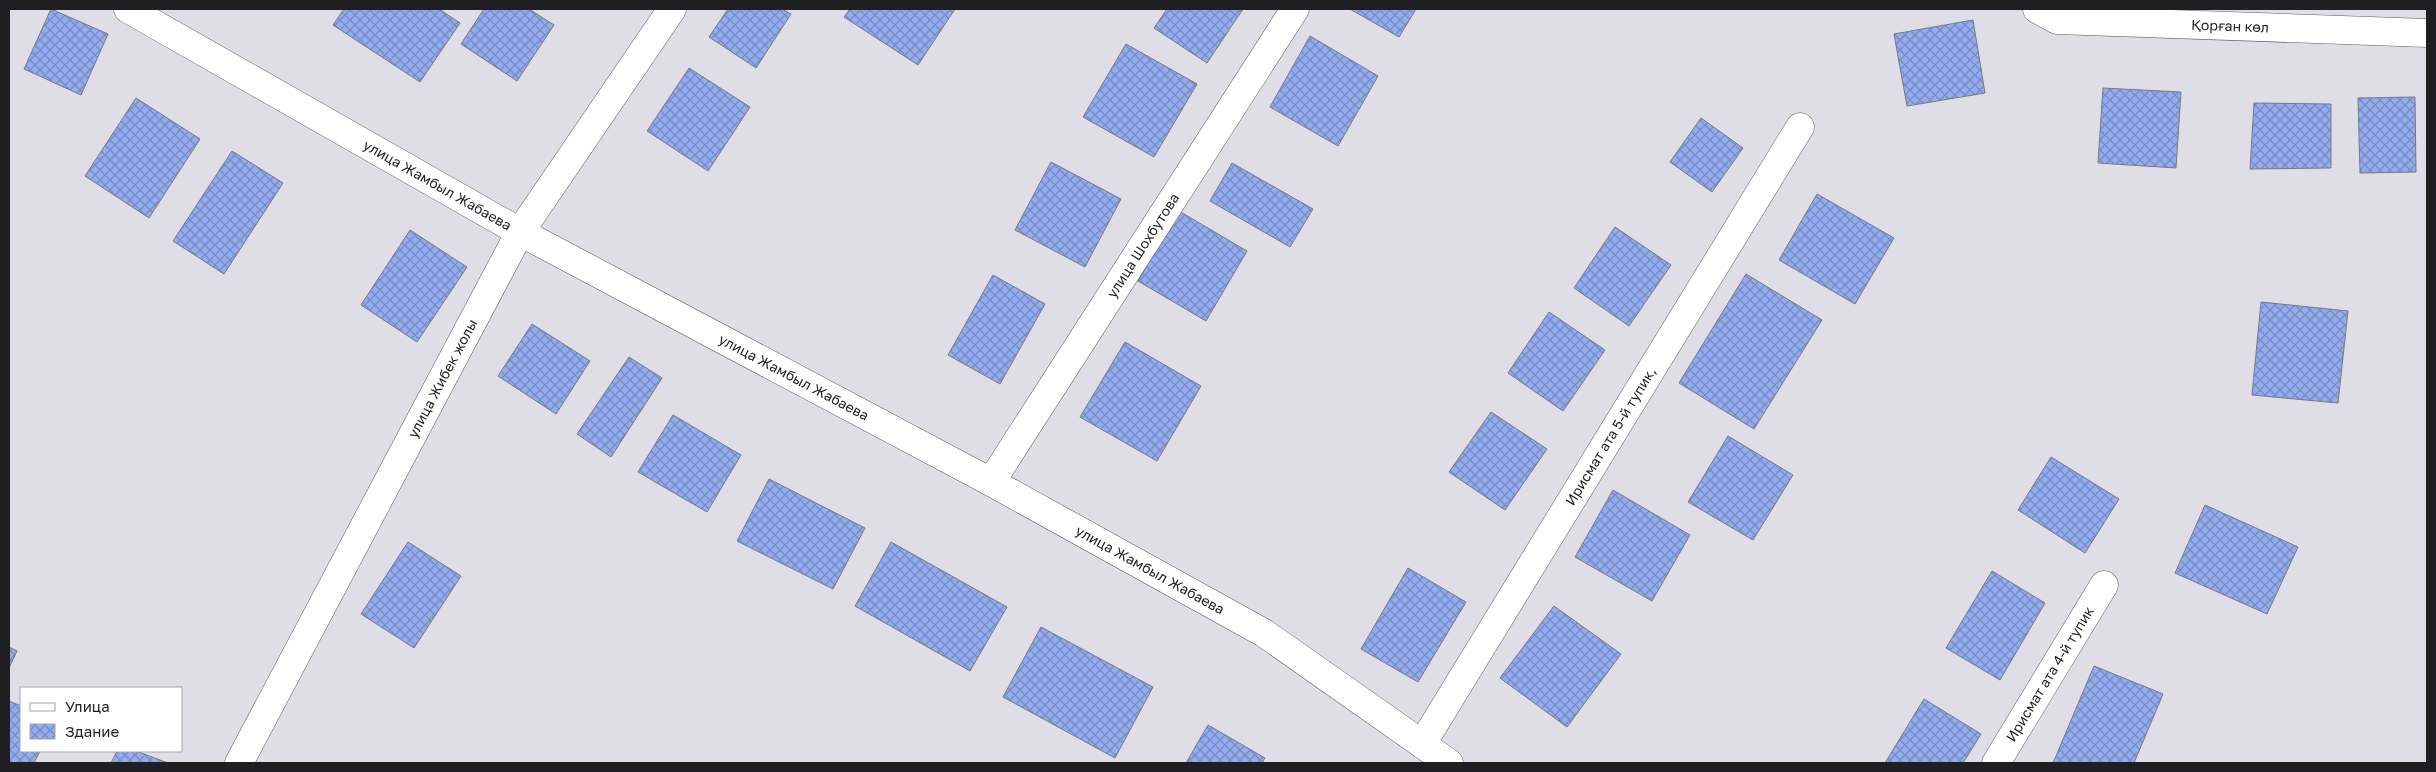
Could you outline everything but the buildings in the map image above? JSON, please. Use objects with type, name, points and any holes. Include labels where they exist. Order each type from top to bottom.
[{"type":"street","name":"улица Жамбыл Жабаева","points":[[128,9],[520,232],[991,482],[1264,633],[1449,763]]},
{"type":"street","name":"улица Жибек жолы","points":[[239,763],[520,232],[672,9]]},
{"type":"street","name":"улица Шохбутова","points":[[991,482],[1295,9]]},
{"type":"street","name":"Қорған көл","points":[[2038,9],[2057,20],[2427,33]]},
{"type":"street","name":"Ирисмат ата 5-й тупик,","points":[[1422,744],[1800,127]]},
{"type":"street","name":"Ирисмат ата 4-й тупик","points":[[1996,763],[2104,585]]}]
